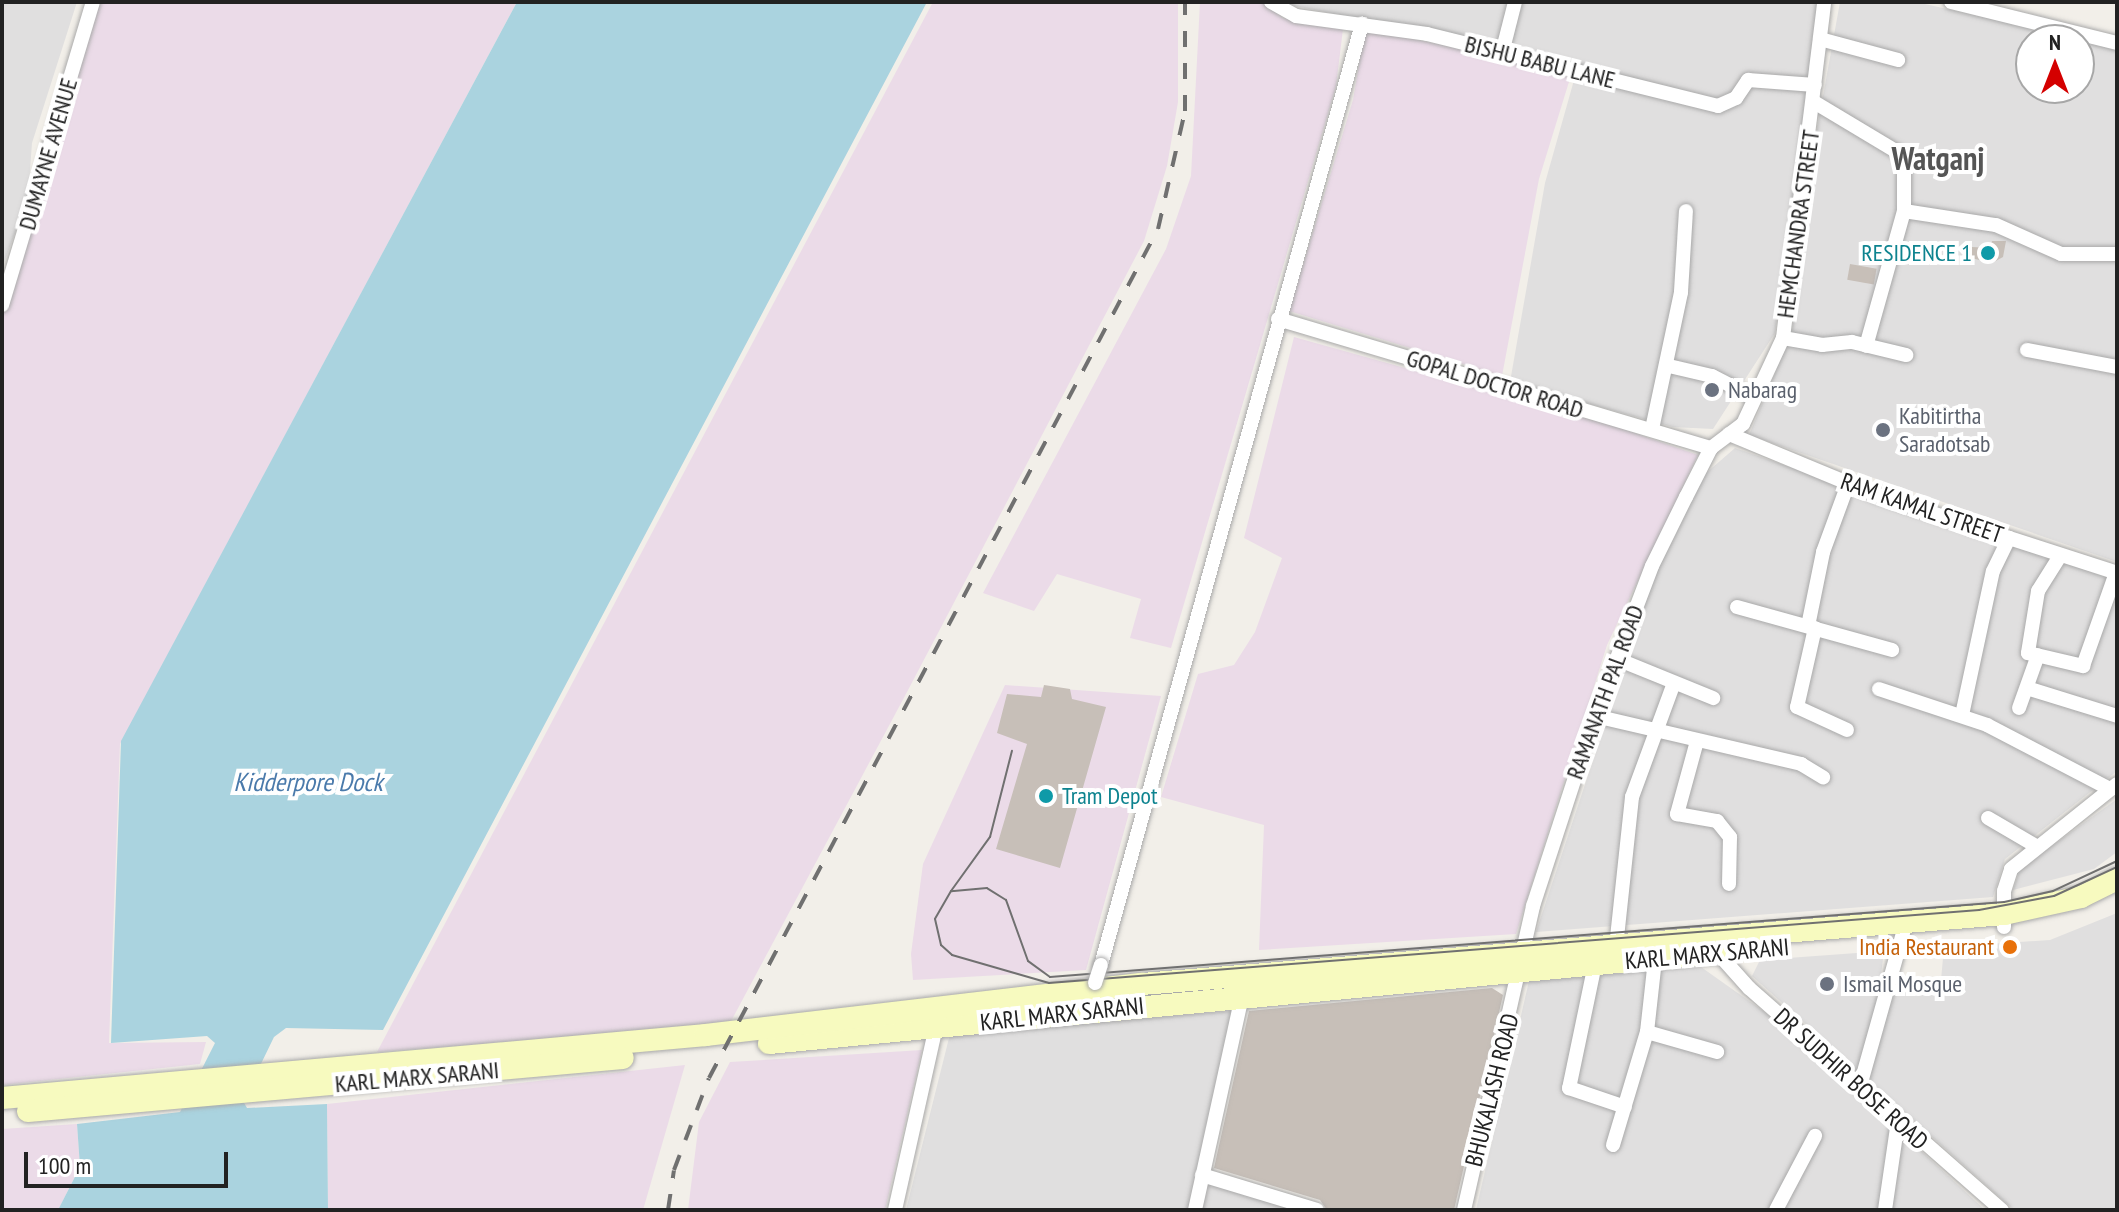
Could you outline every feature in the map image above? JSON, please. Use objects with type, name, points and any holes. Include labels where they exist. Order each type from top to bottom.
[{"type":"main road","points":[[2004,921],[2081,897],[2117,879]]},
{"type":"main road","name":"KARL MARX SARANI","points":[[2,1113],[149,1092],[936,1027],[1093,994],[1243,986],[1523,963],[1595,964],[1655,960],[1715,946],[2004,921],[2061,919],[2117,897]]},
{"type":"main road","points":[[1523,963],[1616,947],[1715,946]]},
{"type":"main road","points":[[284,1080],[1093,994]]},
{"type":"main road","points":[[2,1098],[149,1092]]},
{"type":"street","name":"DUMAYNE AVENUE","points":[[2,305],[93,2]]},
{"type":"street","name":"BISHU BABU LANE","points":[[1271,2],[1296,16],[1362,24],[1502,53],[1718,106],[1736,98],[1748,80],[1815,85]]},
{"type":"street","points":[[1502,53],[1515,2]]},
{"type":"street","name":"HEMCHANDRA STREET","points":[[1731,433],[1743,424],[1783,338],[1824,2]]},
{"type":"street","points":[[1951,2],[1979,5],[2117,43]]},
{"type":"street","points":[[1093,994],[1362,24]]},
{"type":"street","points":[[1820,39],[1898,60]]},
{"type":"street","points":[[1814,102],[1904,156],[1904,211],[1866,346]]},
{"type":"street","points":[[1652,429],[1669,366],[1686,211]]},
{"type":"street","points":[[1904,211],[1996,225],[2061,254],[2117,254]]},
{"type":"street","name":"GOPAL DOCTOR ROAD","points":[[1278,319],[1711,448]]},
{"type":"street","points":[[1783,338],[1866,346],[1906,355]]},
{"type":"street","points":[[2027,350],[2117,367]]},
{"type":"street","points":[[1669,366],[1712,376],[1755,398]]},
{"type":"street","name":"RAMANATH PAL ROAD","points":[[1523,963],[1561,810],[1652,566],[1711,448],[1731,433]]},
{"type":"street","name":"RAM KAMAL STREET","points":[[1731,433],[1848,484],[2116,573]]},
{"type":"street","points":[[1847,730],[1797,707],[1823,552],[1848,484]]},
{"type":"street","points":[[1962,715],[1993,571],[2009,538]]},
{"type":"street","points":[[2060,556],[2029,622],[2028,653],[2083,666],[2116,573]]},
{"type":"street","points":[[1737,607],[1892,650]]},
{"type":"street","points":[[2019,708],[2030,689],[2038,655]]},
{"type":"street","points":[[1617,659],[1713,698]]},
{"type":"street","points":[[1616,947],[1632,797],[1652,734],[1674,683]]},
{"type":"street","points":[[1879,689],[1962,715],[2114,786],[2011,869],[2004,921]]},
{"type":"street","points":[[2030,689],[2117,716]]},
{"type":"street","points":[[1595,716],[1652,734],[1801,764],[1823,777]]},
{"type":"street","points":[[1697,741],[1677,814],[1717,821],[1730,837],[1729,884]]},
{"type":"street","points":[[1988,818],[2036,846]]},
{"type":"street","points":[[1860,1086],[1906,929]]},
{"type":"street","name":"DR SUDHIR BOSE ROAD","points":[[1715,946],[1898,1121],[2002,1210]]},
{"type":"street","points":[[1613,1145],[1647,1032],[1655,960]]},
{"type":"street","name":"BHUKALASH ROAD","points":[[1464,1210],[1523,963]]},
{"type":"street","points":[[1595,964],[1569,1088],[1625,1107]]},
{"type":"street","points":[[1195,1210],[1243,986]]},
{"type":"street","points":[[895,1210],[936,1027]]},
{"type":"street","points":[[1647,1032],[1717,1052]]},
{"type":"street","points":[[1885,1210],[1898,1121]]},
{"type":"street","points":[[1776,1210],[1815,1136]]},
{"type":"street","points":[[1202,1175],[1317,1210]]},
{"type":"shaded area","points":[[2,2],[77,2],[32,143],[28,198],[2,268]]},
{"type":"shaded area","points":[[96,2],[517,2],[120,744],[109,1043],[206,1042],[200,1064],[2,1085],[2,317]]},
{"type":"shaded area","points":[[933,2],[1178,2],[1178,102],[1167,166],[1144,241],[907,692],[729,1025],[377,1052]]},
{"type":"shaded area","points":[[1200,2],[1262,2],[1283,18],[1343,29],[1336,86],[1171,648],[1130,638],[1141,599],[1057,574],[1034,611],[983,593],[1166,249],[1191,176]]},
{"type":"shaded area","points":[[1275,2],[1820,2],[1812,81],[1746,77],[1734,95],[1718,101],[1499,47]]},
{"type":"shaded area","points":[[1840,2],[1916,2],[2015,24],[2015,104],[2095,104],[2095,42],[2117,47],[2117,562],[1749,435],[1792,332],[1814,146]]},
{"type":"shaded area","points":[[1365,29],[1572,72],[1539,179],[1502,376],[1289,311],[1353,100]]},
{"type":"shaded area","points":[[1576,73],[1716,109],[1748,84],[1808,89],[1775,333],[1713,429],[1673,427],[1510,382],[1545,183]]},
{"type":"shaded area","points":[[1294,337],[1617,427],[1698,455],[1607,645],[1516,934],[1259,950],[1264,825],[1161,797],[1198,674],[1234,665],[1255,632],[1282,558],[1244,538]]},
{"type":"shaded area","points":[[1735,448],[2117,581],[2117,771],[2005,859],[1993,897],[1536,932],[1653,580],[1705,474]]},
{"type":"shaded area","points":[[1005,685],[1161,696],[1086,970],[913,980],[911,954],[923,864]]},
{"type":"shaded area","points":[[2117,799],[2117,852],[2094,869],[2013,890],[2020,869]]},
{"type":"shaded area","points":[[2117,913],[2117,1210],[2014,1210],[1752,976],[1760,960],[1884,951],[1880,983],[1941,980],[1944,947],[2050,940]]},
{"type":"shaded area","points":[[1701,967],[1790,1030],[1985,1210],[1476,1210],[1529,981]]},
{"type":"shaded area","points":[[1235,1011],[1190,1210],[906,1210],[950,1034]]},
{"type":"shaded area","points":[[922,1050],[885,1210],[688,1210],[699,1122],[730,1062]]},
{"type":"shaded area","points":[[685,1065],[643,1210],[328,1210],[327,1104]]},
{"type":"shaded area","points":[[77,1124],[80,1167],[58,1210],[2,1210],[2,1129]]},
{"type":"shaded area","points":[[1205,1181],[1305,1210],[1198,1210]]},
{"type":"water","name":"Kidderpore Dock","points":[[517,2],[927,2],[383,1030],[286,1028],[274,1037],[243,1101],[247,1108],[327,1104],[328,1210],[58,1210],[80,1167],[77,1124],[180,1112],[215,1043],[207,1036],[111,1043],[121,741]]},
{"type":"building","name":"RESIDENCE 1","points":[[1992,241],[2006,241],[2003,257],[1992,263],[1971,258],[1972,247],[1990,248]]},
{"type":"building","points":[[1850,264],[1877,269],[1874,284],[1847,280]]},
{"type":"building","name":"Tram Depot","points":[[1044,685],[1070,689],[1072,699],[1106,707],[1060,868],[996,849],[1027,744],[997,733],[1007,694],[1041,697]]},
{"type":"building","points":[[1492,988],[1503,995],[1454,1210],[1327,1210],[1320,1200],[1214,1168],[1249,1011]]},
{"type":"tram line","points":[[951,891],[990,837],[1012,751]]},
{"type":"tram line","points":[[2117,861],[2053,891],[2004,902],[1050,977],[1028,961],[1006,900],[987,888],[951,891],[935,919],[941,945],[952,955],[1049,983],[1979,910],[2054,896],[2117,867]]},
{"type":"railway","points":[[668,1210],[674,1170],[709,1078],[1158,229],[1185,111],[1185,2]]},
{"type":"place","name":"RESIDENCE 1","points":[[1988,253]]},
{"type":"place","name":"Nabarag","points":[[1712,390]]},
{"type":"place","name":"Kabitirtha Saradotsab","points":[[1883,430]]},
{"type":"place","name":"Tram Depot","points":[[1046,796]]},
{"type":"place","name":"India Restaurant","points":[[2010,947]]},
{"type":"place","name":"Ismail Mosque","points":[[1827,984]]},
{"type":"district","name":"Watganj","points":[[1938,158]]}]
